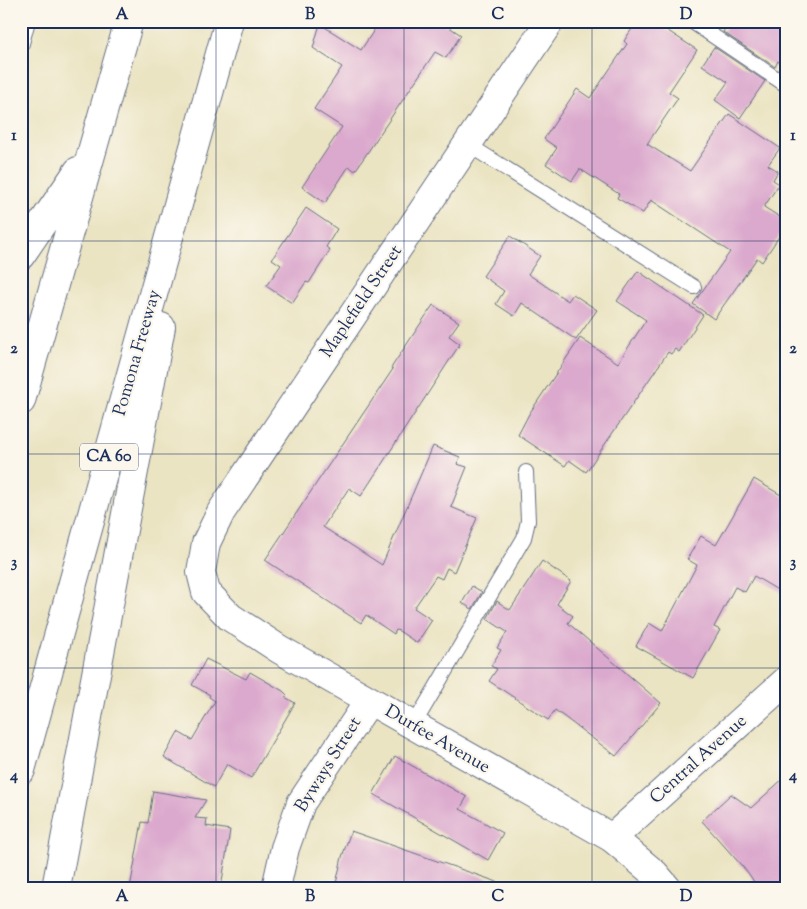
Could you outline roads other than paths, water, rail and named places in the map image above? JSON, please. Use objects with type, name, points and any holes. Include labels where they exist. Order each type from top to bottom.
[{"type":"main road","points":[[21,401],[129,21]]},
{"type":"main road","name":"Pomona Freeway","points":[[21,770],[229,21]]},
{"type":"main road","name":"Maplefield Street","points":[[206,592],[200,572],[206,543],[221,512],[550,21]]},
{"type":"main road","points":[[56,888],[196,144]]},
{"type":"main road","points":[[21,255],[92,151]]},
{"type":"main road","name":"Durfee Avenue","points":[[206,592],[238,622],[279,649],[612,838],[655,874],[667,888]]},
{"type":"main road","name":"Central Avenue","points":[[612,838],[786,681]]},
{"type":"main road","name":"Byways Street","points":[[276,888],[285,848],[301,803],[369,701]]},
{"type":"lane","points":[[21,47],[28,21]]},
{"type":"lane","points":[[691,21],[786,85]]},
{"type":"lane","points":[[467,144],[694,287]]},
{"type":"lane","points":[[414,726],[524,538],[528,521],[526,472]]}]
